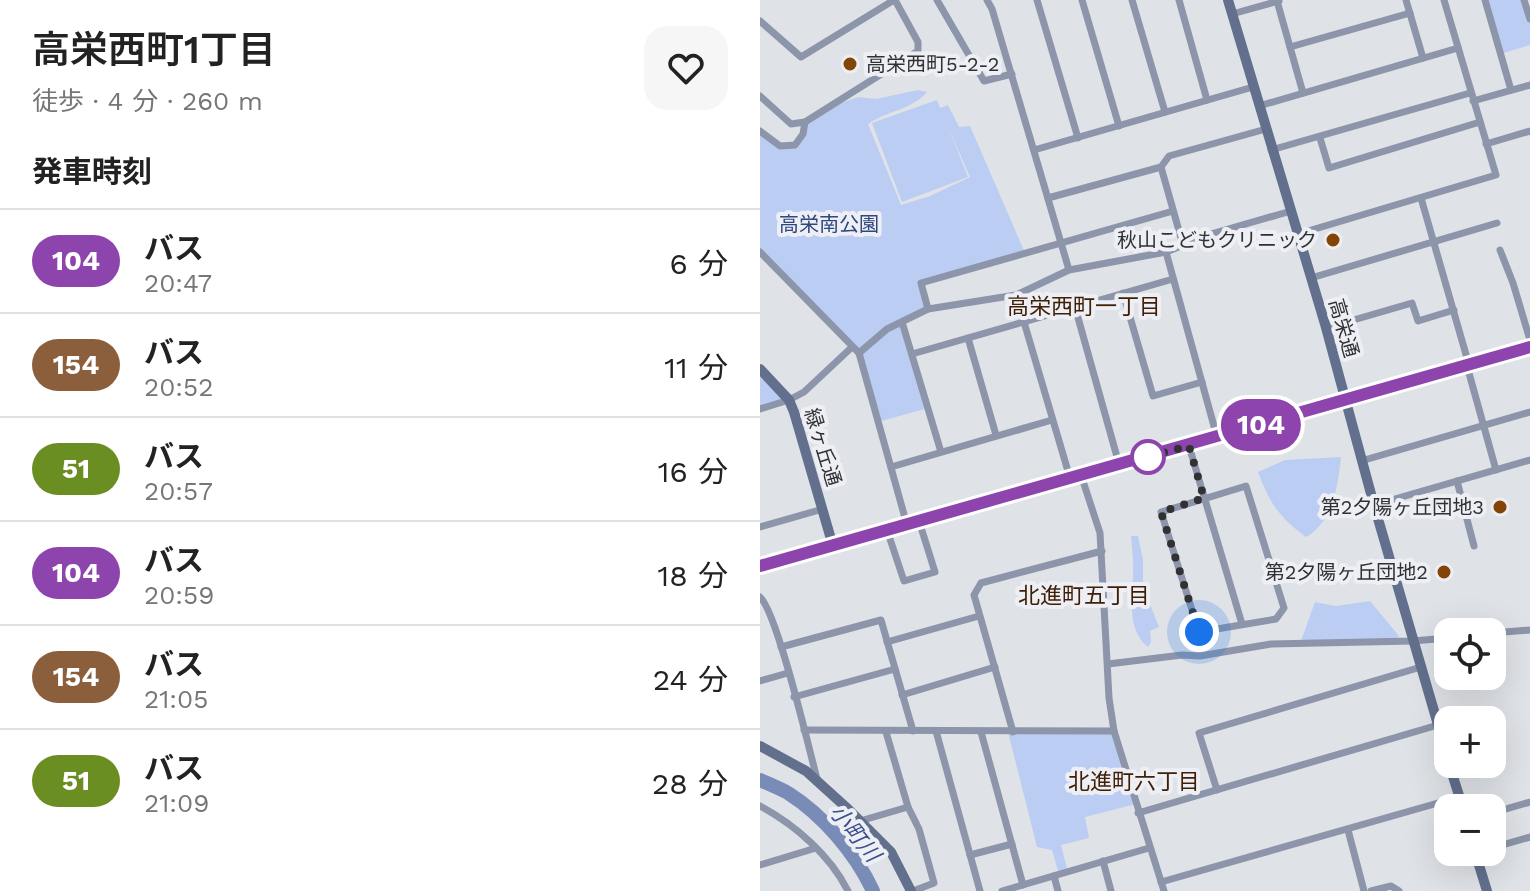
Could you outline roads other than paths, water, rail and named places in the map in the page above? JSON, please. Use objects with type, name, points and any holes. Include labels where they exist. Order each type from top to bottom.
[{"type":"street","points":[[760,21],[801,57],[894,0],[918,42],[918,51],[805,122],[791,124],[760,96]]},
{"type":"street","points":[[937,0],[984,81],[1012,74]]},
{"type":"street","points":[[987,0],[1012,74],[1069,270]]},
{"type":"street","points":[[1037,0],[1078,138]]},
{"type":"street","points":[[1082,0],[1119,126]]},
{"type":"street","points":[[1132,0],[1165,112]]},
{"type":"street","points":[[1179,0],[1207,100]]},
{"type":"street","name":"高栄通","points":[[1228,0],[1326,328],[1434,711]]},
{"type":"street","points":[[1406,0],[1423,58]]},
{"type":"street","points":[[1298,234],[1496,175],[1444,0]]},
{"type":"street","points":[[1485,0],[1511,90]]},
{"type":"street","points":[[1524,0],[1530,19]]},
{"type":"street","points":[[1232,14],[1279,1],[1303,93]]},
{"type":"street","points":[[1290,47],[1410,13]]},
{"type":"street","points":[[1259,106],[1458,48]]},
{"type":"street","points":[[1271,150],[1472,97],[1530,85]]},
{"type":"street","points":[[1034,150],[1253,87]]},
{"type":"street","points":[[760,131],[780,146],[795,145],[803,134],[805,122]]},
{"type":"street","points":[[1320,138],[1329,168],[1480,122]]},
{"type":"street","points":[[1048,198],[1161,167],[1169,156],[1266,129]]},
{"type":"street","points":[[1486,144],[1530,131]]},
{"type":"street","points":[[1161,167],[1183,245]]},
{"type":"street","points":[[1421,198],[1496,470]]},
{"type":"street","points":[[928,309],[921,283],[1173,211]]},
{"type":"street","points":[[760,409],[804,392],[887,329],[928,309],[1016,295],[1069,270],[1166,252],[1211,234],[1291,211]]},
{"type":"street","points":[[1311,278],[1497,223]]},
{"type":"street","points":[[1500,250],[1530,340]]},
{"type":"street","points":[[760,252],[855,351],[907,525]]},
{"type":"street","points":[[1166,252],[1217,437]]},
{"type":"street","points":[[912,354],[1173,279]]},
{"type":"street","points":[[1123,293],[1153,396],[1202,382]]},
{"type":"street","points":[[1016,295],[1070,478]]},
{"type":"street","points":[[1326,328],[1412,303],[1418,321],[1454,310]]},
{"type":"street","points":[[1075,307],[1119,464]]},
{"type":"street","points":[[902,322],[941,452]]},
{"type":"street","points":[[968,338],[996,435]]},
{"type":"street","points":[[760,566],[1530,347]]},
{"type":"street","name":"緑ヶ丘通","points":[[760,369],[789,400],[833,546]]},
{"type":"street","points":[[1361,461],[1530,412]]},
{"type":"street","points":[[891,467],[1052,420]]},
{"type":"street","points":[[1189,446],[1242,624]]},
{"type":"street","points":[[1374,505],[1530,460]]},
{"type":"street","points":[[1081,475],[1100,533],[1114,731],[1162,887],[1348,830],[1434,809]]},
{"type":"street","points":[[1457,481],[1474,546]]},
{"type":"street","points":[[1246,486],[1284,608],[1276,619],[1199,632],[1161,512],[1204,498],[1246,486]]},
{"type":"street","points":[[760,527],[823,509]]},
{"type":"street","points":[[887,530],[904,581],[920,577],[935,572],[919,521]]},
{"type":"street","points":[[1013,732],[974,595],[981,583],[1102,551]]},
{"type":"street","points":[[760,597],[767,603],[781,647],[817,781]]},
{"type":"street","points":[[887,642],[979,616]]},
{"type":"street","points":[[781,647],[881,620],[913,731]]},
{"type":"street","points":[[1506,632],[1530,630]]},
{"type":"street","points":[[1108,664],[1182,655],[1200,656],[1271,644],[1434,639]]},
{"type":"street","points":[[902,695],[995,667]]},
{"type":"street","points":[[1217,790],[1199,733],[1421,667]]},
{"type":"street","points":[[794,697],[895,669]]},
{"type":"street","points":[[760,681],[788,673]]},
{"type":"street","points":[[1138,813],[1434,726]]},
{"type":"street","points":[[804,730],[1114,731]]},
{"type":"street","points":[[936,731],[980,891]]},
{"type":"street","points":[[760,746],[806,771],[860,821],[891,852],[912,891],[934,883],[886,732]]},
{"type":"street","points":[[981,732],[1023,885]]},
{"type":"street","points":[[1506,809],[1530,802]]},
{"type":"street","points":[[760,806],[764,812],[799,832],[816,848],[842,878],[848,891]]},
{"type":"street","points":[[860,821],[908,807]]},
{"type":"street","points":[[1348,830],[1364,891]]},
{"type":"street","points":[[1506,844],[1530,837]]},
{"type":"street","points":[[970,855],[1012,844]]},
{"type":"street","points":[[760,865],[816,848]]},
{"type":"street","points":[[1006,890],[1149,848]]},
{"type":"street","points":[[1103,861],[1111,891]]},
{"type":"street","points":[[1480,866],[1485,891]]},
{"type":"street","points":[[1054,876],[1058,891]]},
{"type":"street","points":[[1371,891],[1391,886],[1399,891]]},
{"type":"waterway","name":"小町川","points":[[760,780],[788,793],[814,812],[837,836],[873,891]]},
{"type":"place","name":"高栄西町5-2-2","points":[[850,64]]},
{"type":"place","name":"秋山こどもクリニック","points":[[1333,240]]},
{"type":"place","name":"第2夕陽ヶ丘団地3","points":[[1500,507]]},
{"type":"place","name":"第2夕陽ヶ丘団地2","points":[[1444,572]]},
{"type":"district","name":"高栄西町一丁目","points":[[1084,306]]},
{"type":"district","name":"北進町五丁目","points":[[1084,595]]},
{"type":"district","name":"北進町六丁目","points":[[1134,781]]},
{"type":"park label","name":"高栄南公園","points":[[829,224]]}]
